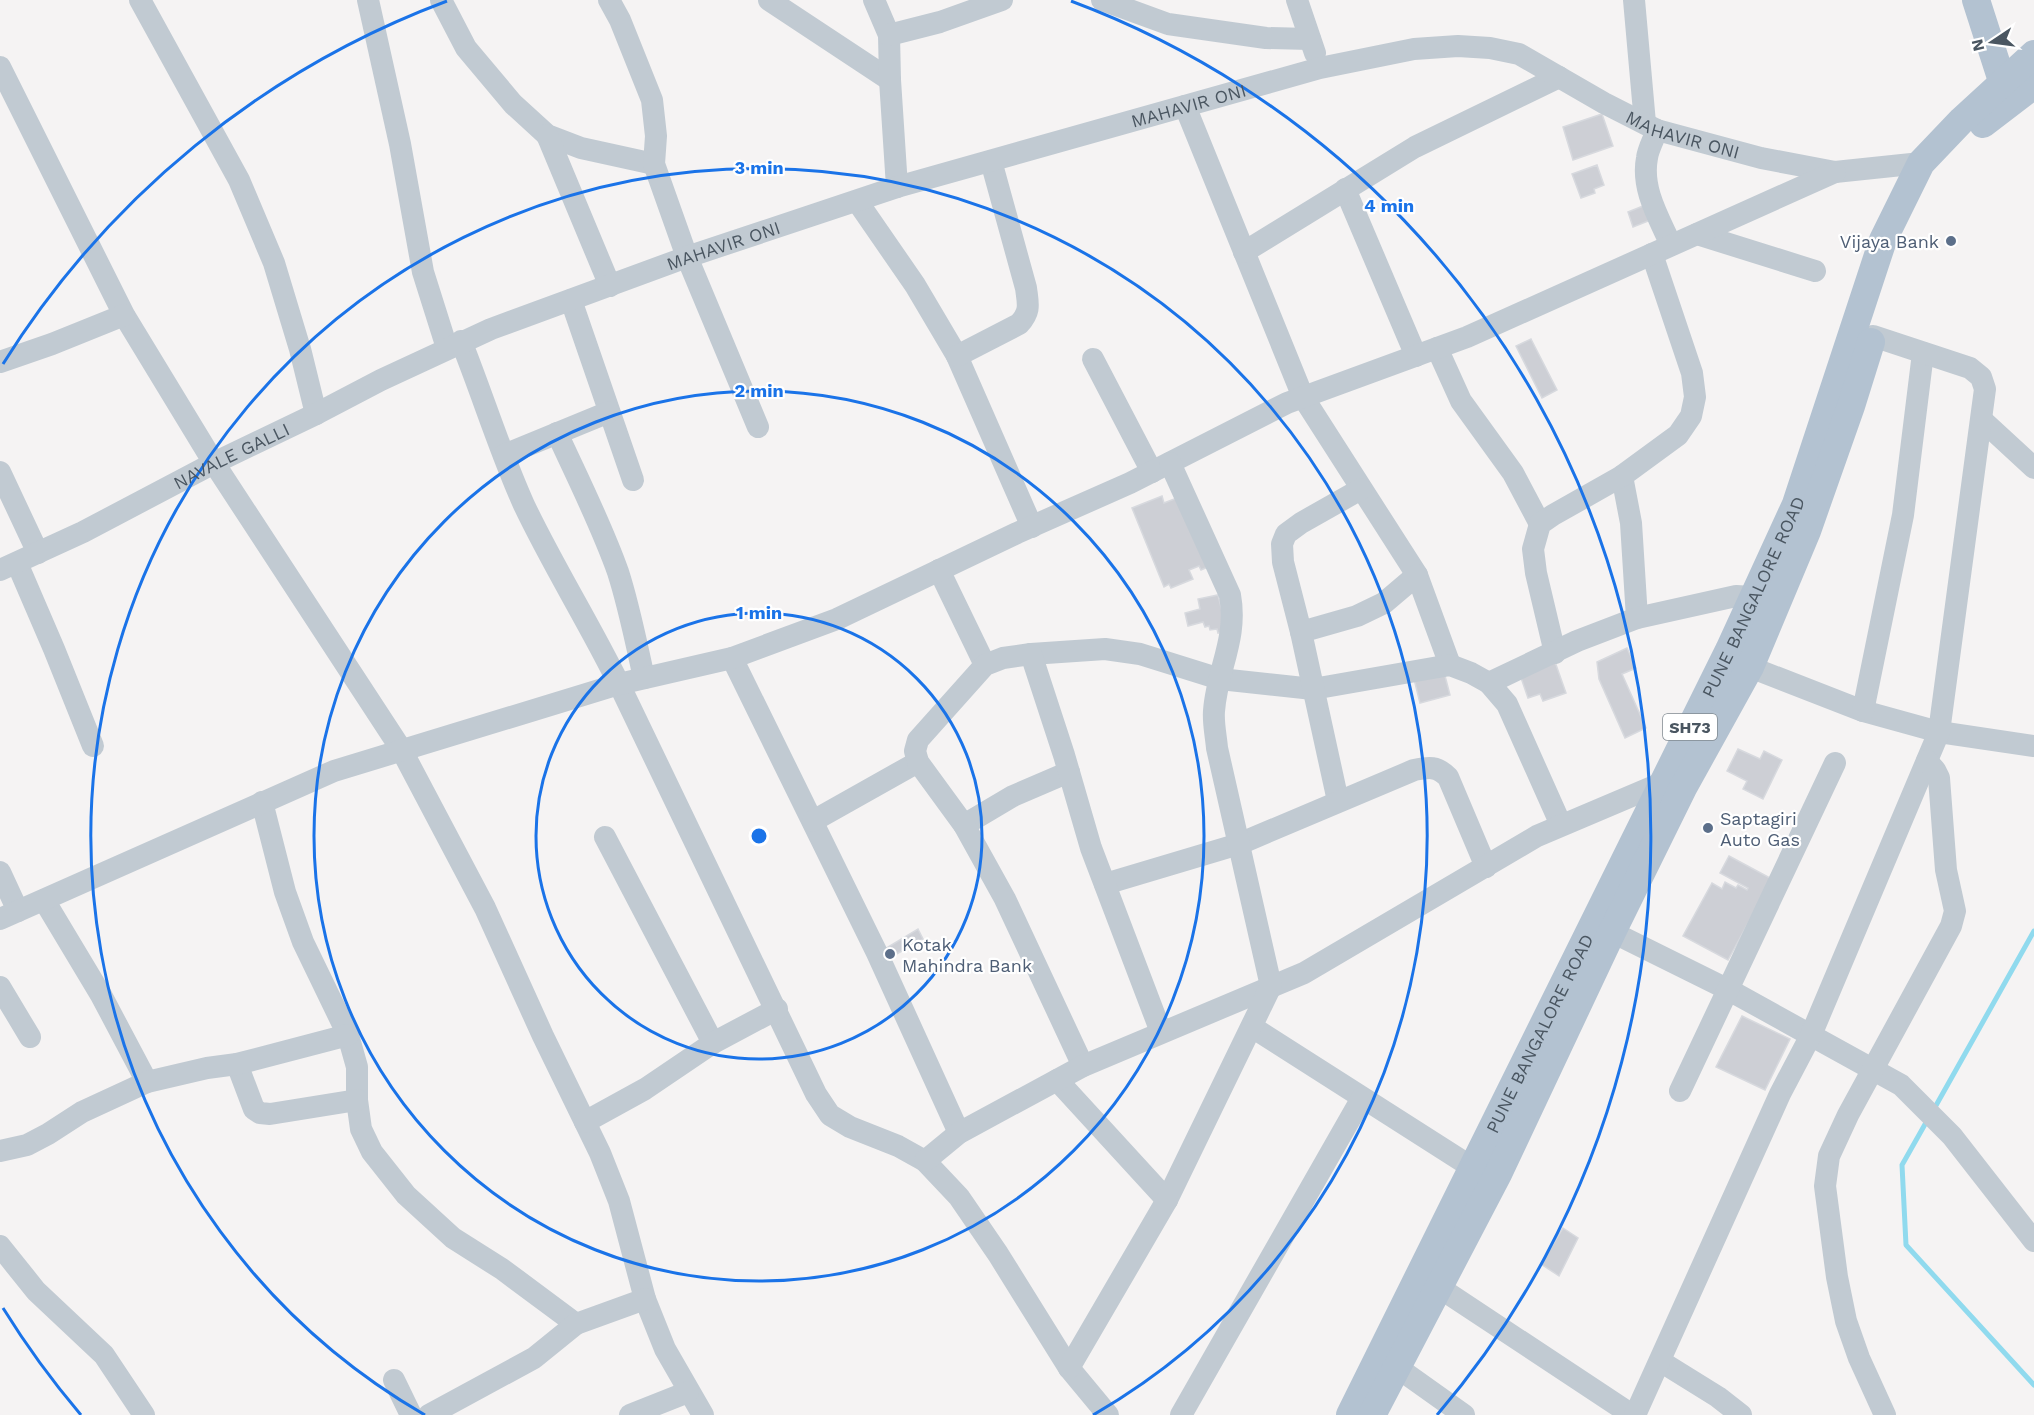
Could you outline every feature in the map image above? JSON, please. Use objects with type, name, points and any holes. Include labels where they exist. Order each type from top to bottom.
[{"type":"main road","points":[[1976,0],[2003,84]]},
{"type":"main road","name":"PUNE BANGALORE ROAD","points":[[1372,1415],[1498,1174],[1683,788],[1750,667],[1807,531],[1873,336],[1883,240],[1921,163],[1962,120],[2034,54]]},
{"type":"main road","name":"PUNE BANGALORE ROAD","points":[[1350,1415],[1753,597],[1796,504],[1879,288],[1925,189],[1944,162],[1980,126],[2034,85]]},
{"type":"street","points":[[140,0],[238,180],[274,263],[300,349],[316,414]]},
{"type":"street","points":[[368,0],[400,144],[423,272],[523,502],[547,552],[594,633],[816,1094],[830,1115],[850,1127],[898,1146],[925,1161],[959,1197],[998,1254],[1069,1368],[1108,1415]]},
{"type":"street","points":[[441,0],[466,48],[513,104],[547,135],[581,148],[654,164]]},
{"type":"street","points":[[609,0],[620,20],[652,100],[656,136],[654,164],[687,257],[758,427]]},
{"type":"street","points":[[769,0],[890,80]]},
{"type":"street","points":[[874,0],[889,36],[897,188]]},
{"type":"street","points":[[889,36],[940,22],[1002,0]]},
{"type":"street","points":[[1102,0],[1168,24],[1266,38],[1310,39]]},
{"type":"street","points":[[1297,0],[1320,68]]},
{"type":"street","points":[[1555,653],[1536,573],[1533,549],[1540,524],[1622,476],[1678,435],[1691,416],[1695,397],[1692,373],[1646,178],[1651,127],[1634,0]]},
{"type":"street","name":"MAHAVIR ONI","points":[[454,345],[687,257],[897,188],[1320,68],[1414,49],[1458,46],[1519,54],[1651,127],[1761,158],[1835,172],[1921,163]]},
{"type":"street","points":[[0,67],[124,315],[214,463],[401,749],[485,908],[600,1153],[619,1201],[645,1299],[665,1349],[703,1415]]},
{"type":"street","points":[[1244,252],[1415,147],[1560,77]]},
{"type":"street","points":[[1185,106],[1303,397],[1418,575],[1450,665]]},
{"type":"street","points":[[547,135],[610,286]]},
{"type":"street","points":[[957,356],[1019,324],[1027,316],[1029,306],[991,161]]},
{"type":"street","points":[[0,872],[9,915],[334,771],[619,684],[732,658],[837,619],[1161,468],[1287,403],[1467,337],[1835,172]]},
{"type":"street","points":[[1345,189],[1426,352],[1514,474],[1540,524]]},
{"type":"street","points":[[857,201],[915,285],[957,356],[1032,527]]},
{"type":"street","points":[[1696,234],[1815,271]]},
{"type":"street","points":[[571,300],[633,480]]},
{"type":"street","points":[[0,362],[124,315]]},
{"type":"street","points":[[1440,1288],[1633,1415],[1660,1361],[1780,1094],[1811,1035],[1939,732],[1985,389],[1981,377],[1970,368],[1873,336]]},
{"type":"street","name":"NAVALE GALLI","points":[[8,566],[83,532],[214,463],[454,345]]},
{"type":"street","points":[[1863,711],[1903,515],[1923,353]]},
{"type":"street","points":[[1069,1368],[1167,1200],[1271,986],[1217,748],[1214,711],[1232,631],[1233,613],[1230,596],[1161,468],[1093,359]]},
{"type":"street","points":[[504,455],[609,412]]},
{"type":"street","points":[[1982,420],[2034,468]]},
{"type":"street","points":[[557,433],[602,528],[618,573],[644,678]]},
{"type":"street","points":[[0,472],[38,553]]},
{"type":"street","points":[[1622,476],[1630,523],[1637,618]]},
{"type":"street","points":[[1338,801],[1283,562],[1282,544],[1286,534],[1301,523],[1361,489]]},
{"type":"street","points":[[8,566],[54,649],[93,746]]},
{"type":"street","points":[[939,570],[985,665]]},
{"type":"street","points":[[1300,632],[1357,616],[1384,603],[1418,575]]},
{"type":"street","points":[[1489,683],[1609,627],[1637,618],[1736,596],[1753,597]]},
{"type":"street","points":[[1083,1066],[1005,899],[964,825],[918,762],[915,751],[918,740],[985,665],[1003,658],[1031,654],[1105,649],[1140,654],[1220,679],[1312,689],[1450,665],[1489,683],[1507,704],[1561,825]]},
{"type":"street","points":[[1031,654],[1092,848],[1161,1032]]},
{"type":"street","points":[[732,658],[877,953],[959,1133]]},
{"type":"street","points":[[1750,667],[1863,711],[1939,732],[2034,746]]},
{"type":"street","points":[[1885,1415],[1859,1358],[1846,1321],[1837,1277],[1825,1186],[1828,1156],[1872,1068],[1935,957],[1951,926],[1955,911],[1946,870],[1938,778],[1935,770],[1927,761]]},
{"type":"street","points":[[813,821],[918,762]]},
{"type":"street","points":[[1680,1091],[1835,763]]},
{"type":"street","points":[[1105,884],[1239,844],[1414,770],[1431,766],[1441,770],[1448,777],[1486,867]]},
{"type":"street","points":[[964,825],[1013,796],[1069,772]]},
{"type":"street","points":[[925,1161],[959,1133],[1083,1066],[1304,973],[1537,836],[1662,783]]},
{"type":"street","points":[[262,802],[285,892],[303,942],[348,1035],[357,1067],[357,1100],[361,1129],[372,1152],[406,1195],[453,1238],[502,1269],[576,1324]]},
{"type":"street","points":[[605,837],[713,1043]]},
{"type":"street","points":[[44,900],[101,995],[147,1082]]},
{"type":"street","points":[[1612,932],[1729,990],[1901,1085],[1952,1136],[2034,1241]]},
{"type":"street","points":[[0,987],[30,1037]]},
{"type":"street","points":[[585,1122],[645,1089],[713,1043],[777,1009]]},
{"type":"street","points":[[1252,1028],[1473,1168]]},
{"type":"street","points":[[0,1151],[27,1145],[82,1112],[147,1082],[207,1068],[237,1064],[348,1035]]},
{"type":"street","points":[[237,1064],[254,1109],[260,1113],[270,1114],[357,1100]]},
{"type":"street","points":[[1058,1080],[1167,1200]]},
{"type":"street","points":[[1181,1415],[1362,1098]]},
{"type":"street","points":[[0,1245],[36,1291],[104,1355],[144,1415]]},
{"type":"street","points":[[429,1415],[534,1358],[576,1324],[645,1299]]},
{"type":"street","points":[[1660,1361],[1718,1397],[1741,1415]]},
{"type":"street","points":[[1398,1368],[1464,1415]]},
{"type":"street","points":[[394,1380],[411,1415]]},
{"type":"street","points":[[630,1415],[688,1392]]},
{"type":"building","points":[[1602,114],[1613,146],[1573,160],[1563,127]]},
{"type":"building","points":[[1597,165],[1604,185],[1594,189],[1595,193],[1581,198],[1572,174]]},
{"type":"building","points":[[1648,204],[1653,219],[1633,227],[1628,212]]},
{"type":"building","points":[[1531,339],[1557,390],[1542,398],[1516,346]]},
{"type":"building","points":[[1162,496],[1164,503],[1182,496],[1210,566],[1201,570],[1199,566],[1189,570],[1193,579],[1171,588],[1169,584],[1164,587],[1132,508]]},
{"type":"building","points":[[1218,595],[1227,631],[1218,633],[1217,629],[1210,630],[1209,626],[1205,627],[1203,622],[1188,626],[1185,613],[1200,609],[1198,599]]},
{"type":"building","points":[[1627,648],[1636,668],[1622,674],[1646,728],[1625,738],[1599,679],[1597,662]]},
{"type":"building","points":[[1554,659],[1566,693],[1543,701],[1540,694],[1528,698],[1519,672]]},
{"type":"building","points":[[1444,672],[1450,695],[1420,703],[1414,679]]},
{"type":"building","points":[[1738,749],[1760,759],[1764,751],[1782,760],[1763,799],[1743,789],[1747,781],[1727,771]]},
{"type":"building","points":[[1729,856],[1772,879],[1728,960],[1683,936],[1712,883],[1722,889],[1725,882],[1736,888],[1738,885],[1747,890],[1748,888],[1720,873]]},
{"type":"building","points":[[918,929],[923,939],[888,959],[883,950]]},
{"type":"building","points":[[1742,1016],[1790,1039],[1765,1090],[1716,1067]]},
{"type":"building","points":[[1563,1228],[1578,1238],[1559,1276],[1541,1264]]},
{"type":"waterway","points":[[1934,1109],[2034,931]]},
{"type":"waterway","points":[[1928,1119],[1902,1165],[1906,1245],[2034,1385]]},
{"type":"place","name":"Vijaya Bank","points":[[1951,241]]},
{"type":"place","name":"Saptagiri Auto Gas","points":[[1708,828]]},
{"type":"place","name":"Kotak Mahindra Bank","points":[[890,954]]}]
